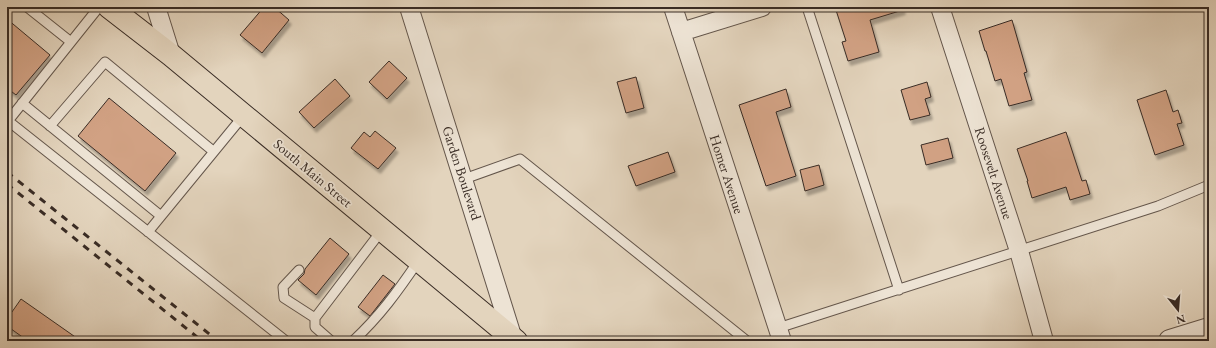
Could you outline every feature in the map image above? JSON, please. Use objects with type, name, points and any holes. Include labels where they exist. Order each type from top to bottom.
[{"type":"main road","name":"South Main Street","points":[[109,7],[172,55],[515,340]]},
{"type":"street","points":[[156,7],[172,55]]},
{"type":"street","name":"Garden Boulevard","points":[[409,7],[515,340]]},
{"type":"street","name":"Homer Avenue","points":[[673,7],[780,335]]},
{"type":"street","points":[[681,32],[762,7]]},
{"type":"street","name":"Roosevelt Avenue","points":[[940,7],[1019,251],[1044,341]]},
{"type":"street","points":[[1170,341],[1209,329]]},
{"type":"lane","points":[[27,7],[71,42]]},
{"type":"lane","points":[[99,7],[8,120],[286,341]]},
{"type":"lane","points":[[807,7],[899,290]]},
{"type":"lane","points":[[50,126],[105,62],[213,151]]},
{"type":"lane","points":[[22,103],[161,216]]},
{"type":"lane","points":[[148,232],[244,115]]},
{"type":"lane","points":[[464,179],[520,159],[746,341]]},
{"type":"lane","points":[[780,335],[899,290],[1158,206],[1209,185]]},
{"type":"lane","points":[[331,341],[315,327],[315,318],[382,230]]},
{"type":"lane","points":[[353,341],[370,325],[395,295],[419,260]]},
{"type":"lane","points":[[299,270],[283,287],[284,298],[315,318]]},
{"type":"building","points":[[264,7],[274,7],[289,20],[262,53],[240,35]]},
{"type":"building","points":[[835,7],[902,7],[903,10],[870,20],[879,52],[848,61],[842,42],[846,41]]},
{"type":"building","points":[[7,19],[50,55],[16,95],[7,88]]},
{"type":"building","points":[[1012,20],[1027,72],[1024,73],[1032,100],[1009,106],[1001,79],[995,81],[979,31]]},
{"type":"building","points":[[389,61],[407,78],[387,99],[369,82]]},
{"type":"building","points":[[636,77],[644,108],[626,113],[617,82]]},
{"type":"building","points":[[335,79],[350,96],[314,128],[299,112]]},
{"type":"building","points":[[927,82],[931,97],[925,99],[930,115],[910,120],[901,90]]},
{"type":"building","points":[[786,89],[791,107],[776,112],[796,176],[766,186],[739,105]]},
{"type":"building","points":[[1166,90],[1173,112],[1178,110],[1182,123],[1177,124],[1184,145],[1155,155],[1137,100]]},
{"type":"building","points":[[109,98],[176,153],[145,191],[78,136]]},
{"type":"building","points":[[375,131],[396,148],[378,169],[351,148],[364,132],[370,137]]},
{"type":"building","points":[[1066,132],[1082,181],[1086,180],[1090,194],[1070,200],[1066,187],[1032,198],[1017,149]]},
{"type":"building","points":[[948,138],[953,158],[926,165],[921,145]]},
{"type":"building","points":[[668,152],[675,172],[636,186],[628,166]]},
{"type":"building","points":[[819,165],[824,185],[805,191],[800,170]]},
{"type":"building","points":[[330,238],[349,254],[316,295],[298,280]]},
{"type":"building","points":[[383,275],[395,284],[370,316],[358,307]]},
{"type":"building","points":[[21,299],[81,341],[28,341],[7,326],[7,319]]},
{"type":"railway","points":[[7,172],[218,341]]},
{"type":"railway","points":[[7,184],[202,341]]}]
